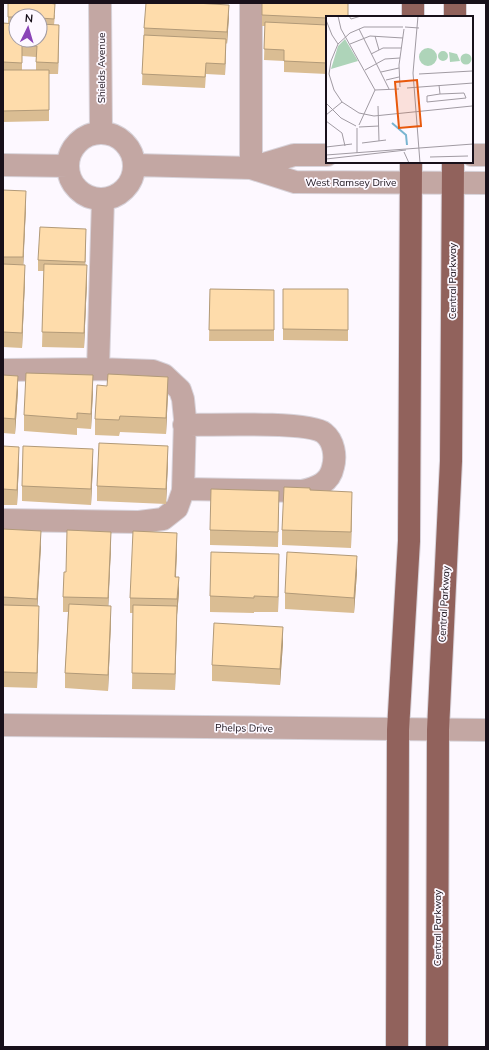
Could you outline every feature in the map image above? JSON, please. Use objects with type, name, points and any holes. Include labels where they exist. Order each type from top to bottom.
[{"type":"main road","points":[[413,3],[413,16]]},
{"type":"main road","points":[[455,3],[455,16]]},
{"type":"main road","name":"Central Parkway","points":[[437,1047],[438,730],[451,461],[453,163]]},
{"type":"main road","points":[[398,1047],[398,730],[409,541],[411,172]]},
{"type":"street","name":"Shields Avenue","points":[[100,3],[101,132]]},
{"type":"street","points":[[251,3],[251,168]]},
{"type":"street","points":[[101,132],[121,138],[133,155],[135,165],[134,175],[129,185],[122,192],[112,197],[103,199],[91,198],[74,186],[69,176],[68,166],[69,155],[74,146],[81,139],[91,134],[101,132]]},
{"type":"street","name":"West Ramsey Drive","points":[[251,168],[294,155],[326,155]]},
{"type":"street","points":[[473,155],[486,155]]},
{"type":"street","points":[[3,165],[68,166]]},
{"type":"street","name":"West Ramsey Drive","points":[[135,165],[251,168],[295,182],[411,172],[452,183],[486,183]]},
{"type":"street","points":[[98,369],[103,199]]},
{"type":"street","points":[[3,370],[98,369],[153,372],[164,375],[180,390],[183,399],[184,425],[183,489],[177,508],[163,519],[151,522],[3,520]]},
{"type":"street","points":[[183,489],[302,491],[317,487],[324,483],[330,477],[334,464],[334,454],[330,440],[325,433],[316,429],[297,426],[184,425]]},
{"type":"street","name":"Phelps Drive","points":[[3,725],[486,730]]},
{"type":"building","points":[[8,3],[55,4],[54,19],[48,19],[48,8],[8,8]]},
{"type":"building","points":[[146,3],[229,5],[227,32],[144,28]]},
{"type":"building","points":[[262,3],[348,3],[348,16],[326,16],[326,18],[262,15]]},
{"type":"building","points":[[265,22],[326,25],[326,63],[284,61],[284,50],[264,49]]},
{"type":"building","points":[[3,23],[8,23],[8,48],[22,48],[22,63],[3,62]]},
{"type":"building","points":[[48,24],[59,25],[58,63],[36,62],[37,48],[48,48]]},
{"type":"building","points":[[144,35],[226,39],[225,64],[206,63],[205,77],[142,74]]},
{"type":"building","points":[[3,70],[49,70],[49,110],[3,111]]},
{"type":"building","points":[[3,190],[26,191],[23,257],[3,257]]},
{"type":"building","points":[[40,227],[86,229],[85,262],[38,260]]},
{"type":"building","points":[[3,264],[25,265],[22,333],[3,332]]},
{"type":"building","points":[[44,264],[87,265],[84,333],[42,332]]},
{"type":"building","points":[[210,289],[274,290],[274,330],[209,330]]},
{"type":"building","points":[[283,289],[348,289],[348,330],[283,329]]},
{"type":"building","points":[[26,373],[93,375],[91,414],[77,413],[77,419],[24,415]]},
{"type":"building","points":[[108,374],[168,377],[166,418],[120,416],[119,420],[95,419],[97,385],[107,386]]},
{"type":"building","points":[[3,375],[18,376],[15,419],[3,418]]},
{"type":"building","points":[[99,443],[168,446],[166,489],[97,486]]},
{"type":"building","points":[[3,446],[19,447],[17,490],[3,489]]},
{"type":"building","points":[[23,446],[93,449],[91,489],[22,486]]},
{"type":"building","points":[[284,487],[352,492],[351,532],[282,530]]},
{"type":"building","points":[[211,489],[279,491],[278,532],[210,530]]},
{"type":"building","points":[[3,529],[41,531],[37,599],[3,597]]},
{"type":"building","points":[[67,530],[111,532],[108,598],[63,597],[64,572],[66,572]]},
{"type":"building","points":[[133,531],[177,533],[175,577],[179,577],[177,599],[130,598]]},
{"type":"building","points":[[211,552],[279,554],[278,597],[254,596],[254,598],[210,596]]},
{"type":"building","points":[[287,552],[357,556],[354,598],[285,593]]},
{"type":"building","points":[[69,604],[111,606],[108,675],[65,673]]},
{"type":"building","points":[[3,605],[39,606],[37,673],[3,672]]},
{"type":"building","points":[[133,605],[177,606],[175,674],[132,673]]},
{"type":"building","points":[[214,623],[283,627],[280,669],[212,665]]}]
